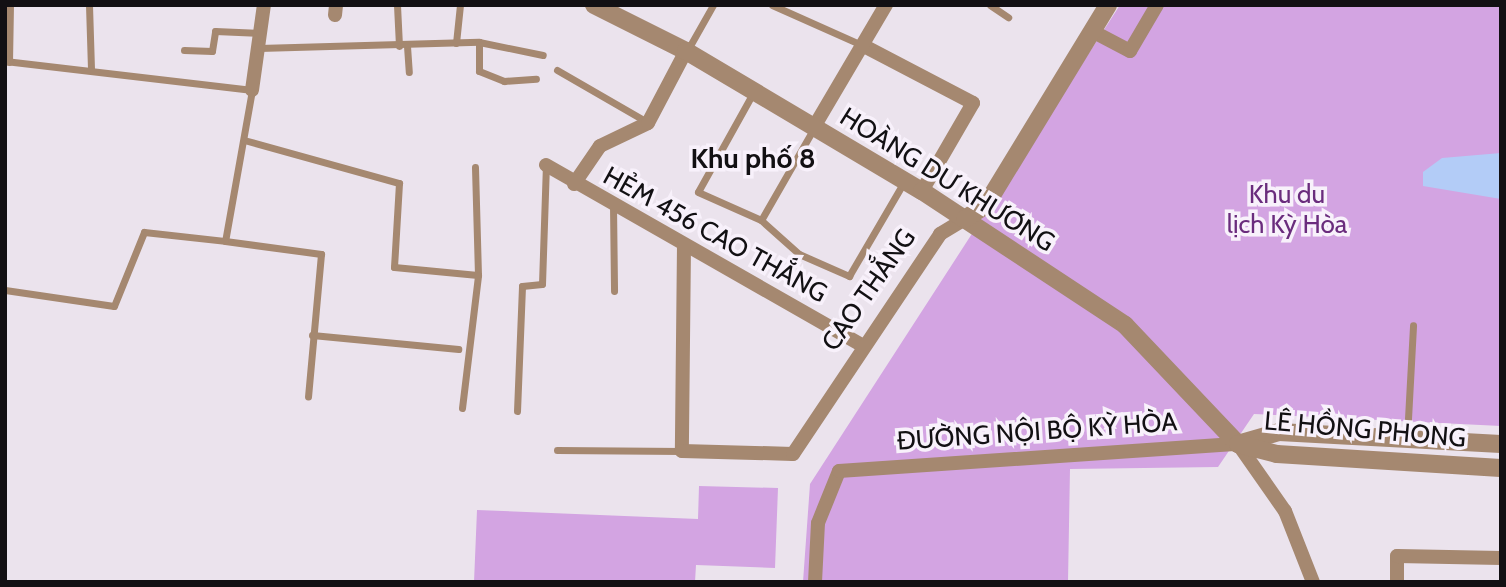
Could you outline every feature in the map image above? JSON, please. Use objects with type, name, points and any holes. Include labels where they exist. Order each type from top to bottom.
[{"type":"street","points":[[252,90],[264,5]]},
{"type":"street","name":"HOÀNG DƯ KHƯƠNG","points":[[594,5],[686,51],[922,191],[1125,325],[1237,444]]},
{"type":"street","points":[[814,127],[886,5]]},
{"type":"street","name":"CAO THẮNG","points":[[682,451],[793,454],[861,345],[940,234],[986,205],[1108,5]]},
{"type":"street","points":[[1092,31],[1130,51],[1157,5]]},
{"type":"street","points":[[864,46],[973,103],[922,191]]},
{"type":"street","points":[[574,184],[600,146],[648,123],[686,51]]},
{"type":"street","name":"HẺM 456 CAO THẮNG","points":[[546,165],[574,184],[861,345]]},
{"type":"street","points":[[682,451],[684,245]]},
{"type":"street","name":"LÊ HỒNG PHONG","points":[[1237,444],[1279,432],[1501,444]]},
{"type":"street","points":[[1237,444],[1285,511],[1313,582]]},
{"type":"street","name":"LÊ HỒNG PHONG","points":[[1237,444],[1277,454],[1501,468]]},
{"type":"street","name":"ĐƯỜNG NỘI BỘ KỲ HÒA","points":[[815,582],[818,523],[839,471],[1237,444]]},
{"type":"street","points":[[1397,582],[1397,556],[1501,558]]},
{"type":"lane","points":[[10,5],[7,62],[252,90],[225,241]]},
{"type":"lane","points":[[89,5],[91,71]]},
{"type":"lane","points":[[397,5],[409,72]]},
{"type":"lane","points":[[456,43],[460,5]]},
{"type":"lane","points":[[686,51],[713,5]]},
{"type":"lane","points":[[772,5],[864,46]]},
{"type":"lane","points":[[993,6],[1008,16]]},
{"type":"lane","points":[[184,50],[212,51],[215,31],[260,41],[403,46],[479,43],[542,55]]},
{"type":"lane","points":[[479,43],[479,71],[504,81],[536,79]]},
{"type":"lane","points":[[557,70],[648,123]]},
{"type":"lane","points":[[753,92],[698,192],[761,220],[799,254],[849,276],[905,182]]},
{"type":"lane","points":[[761,220],[814,127]]},
{"type":"lane","points":[[244,140],[399,183],[394,267],[478,275]]},
{"type":"lane","points":[[517,411],[522,286],[542,284],[546,165]]},
{"type":"lane","points":[[462,408],[478,275],[475,167]]},
{"type":"lane","points":[[613,205],[614,291]]},
{"type":"lane","points":[[5,290],[114,306],[144,232],[321,254],[308,396]]},
{"type":"lane","points":[[1406,438],[1413,325]]},
{"type":"lane","points":[[313,335],[458,349]]},
{"type":"lane","points":[[557,450],[682,451]]},
{"type":"green space","name":"Khu du lịch Kỳ Hòa","points":[[1120,5],[1501,5],[1501,426],[1254,414],[1218,467],[1070,469],[1068,582],[803,582],[810,484]]},
{"type":"green space","points":[[699,486],[778,488],[775,568],[696,565],[695,582],[474,582],[477,510],[698,519]]},
{"type":"water","points":[[1501,153],[1501,199],[1423,186],[1423,172],[1442,158]]},
{"type":"district","name":"Khu phố 8","points":[[753,158]]}]
